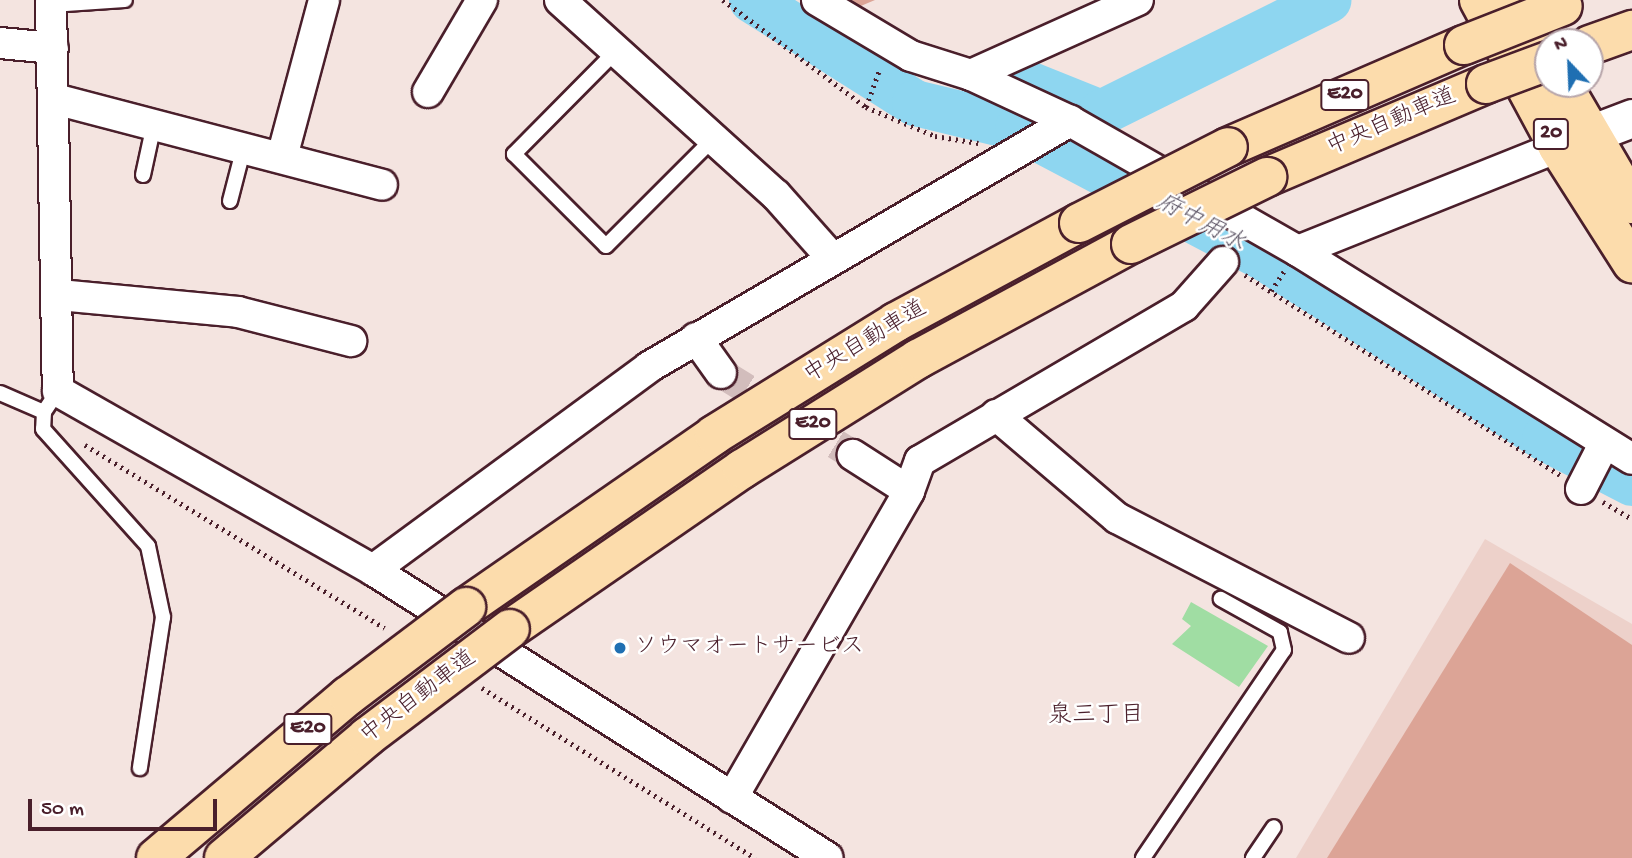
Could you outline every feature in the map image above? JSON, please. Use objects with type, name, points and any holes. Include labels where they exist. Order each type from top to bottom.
[{"type":"main road","name":"20","points":[[1479,0],[1574,141],[1632,263]]},
{"type":"main road","points":[[1517,0],[1534,32]]},
{"type":"main road","name":"中央自動車道","points":[[156,858],[348,696],[466,607],[726,428],[896,322],[1079,223],[1228,147],[1464,45],[1572,3]]},
{"type":"main road","points":[[1604,40],[1632,30]]},
{"type":"main road","name":"中央自動車道","points":[[224,858],[367,737],[510,629],[741,469],[918,359],[1131,244],[1267,177],[1534,65]]},
{"type":"main road","name":"20","points":[[1565,98],[1574,141],[1632,204]]},
{"type":"street","points":[[282,157],[324,0]]},
{"type":"street","points":[[428,92],[482,0]]},
{"type":"street","points":[[560,0],[619,48],[831,257]]},
{"type":"street","points":[[817,0],[911,56],[971,75],[1298,251],[1592,467],[1632,459]]},
{"type":"street","points":[[971,75],[1138,0]]},
{"type":"street","points":[[51,3],[60,295],[51,402],[373,570],[828,858]]},
{"type":"street","points":[[0,43],[53,48]]},
{"type":"street","points":[[55,99],[282,157],[382,186]]},
{"type":"street","points":[[1298,251],[1632,118]]},
{"type":"street","points":[[373,570],[524,453],[696,338],[831,257],[1064,125]]},
{"type":"street","points":[[732,798],[909,491],[920,461],[1184,306],[1223,262]]},
{"type":"street","points":[[60,295],[238,312],[351,341]]},
{"type":"street","points":[[696,338],[721,373]]},
{"type":"street","points":[[996,415],[1117,517],[1349,638]]},
{"type":"street","points":[[853,455],[909,491]]},
{"type":"lane","points":[[51,3],[125,0]]},
{"type":"lane","points":[[619,48],[514,154],[606,246],[713,139]]},
{"type":"lane","points":[[143,175],[154,124]]},
{"type":"lane","points":[[230,201],[244,147]]},
{"type":"lane","points":[[0,393],[51,402],[51,439],[148,546],[163,617],[140,768]]},
{"type":"lane","points":[[1143,858],[1284,650],[1280,632],[1221,599]]},
{"type":"lane","points":[[1253,858],[1274,827]]},
{"type":"path","points":[[723,0],[866,107],[935,136],[1021,150]]},
{"type":"path","points":[[866,107],[880,79],[880,58]]},
{"type":"path","points":[[1223,262],[1592,467]]},
{"type":"path","points":[[1271,291],[1277,283]]},
{"type":"shaded area","points":[[1485,539],[1632,624],[1632,858],[1296,858]]},
{"type":"green space","points":[[1191,602],[1268,646],[1239,687],[1172,644],[1191,626],[1182,619]]},
{"type":"building","points":[[852,0],[875,0],[856,8]]},
{"type":"building","points":[[1510,563],[1632,645],[1632,858],[1327,858]]},
{"type":"waterway","name":"府中用水","points":[[752,0],[915,103],[1018,128],[1266,259],[1545,438],[1632,483]]},
{"type":"waterway","points":[[1019,80],[1101,113],[1329,0]]},
{"type":"tunnel","points":[[721,373],[853,455]]},
{"type":"place","name":"ソウマオートサービス","points":[[620,648]]},
{"type":"district","name":"泉三丁目","points":[[1096,717]]}]
